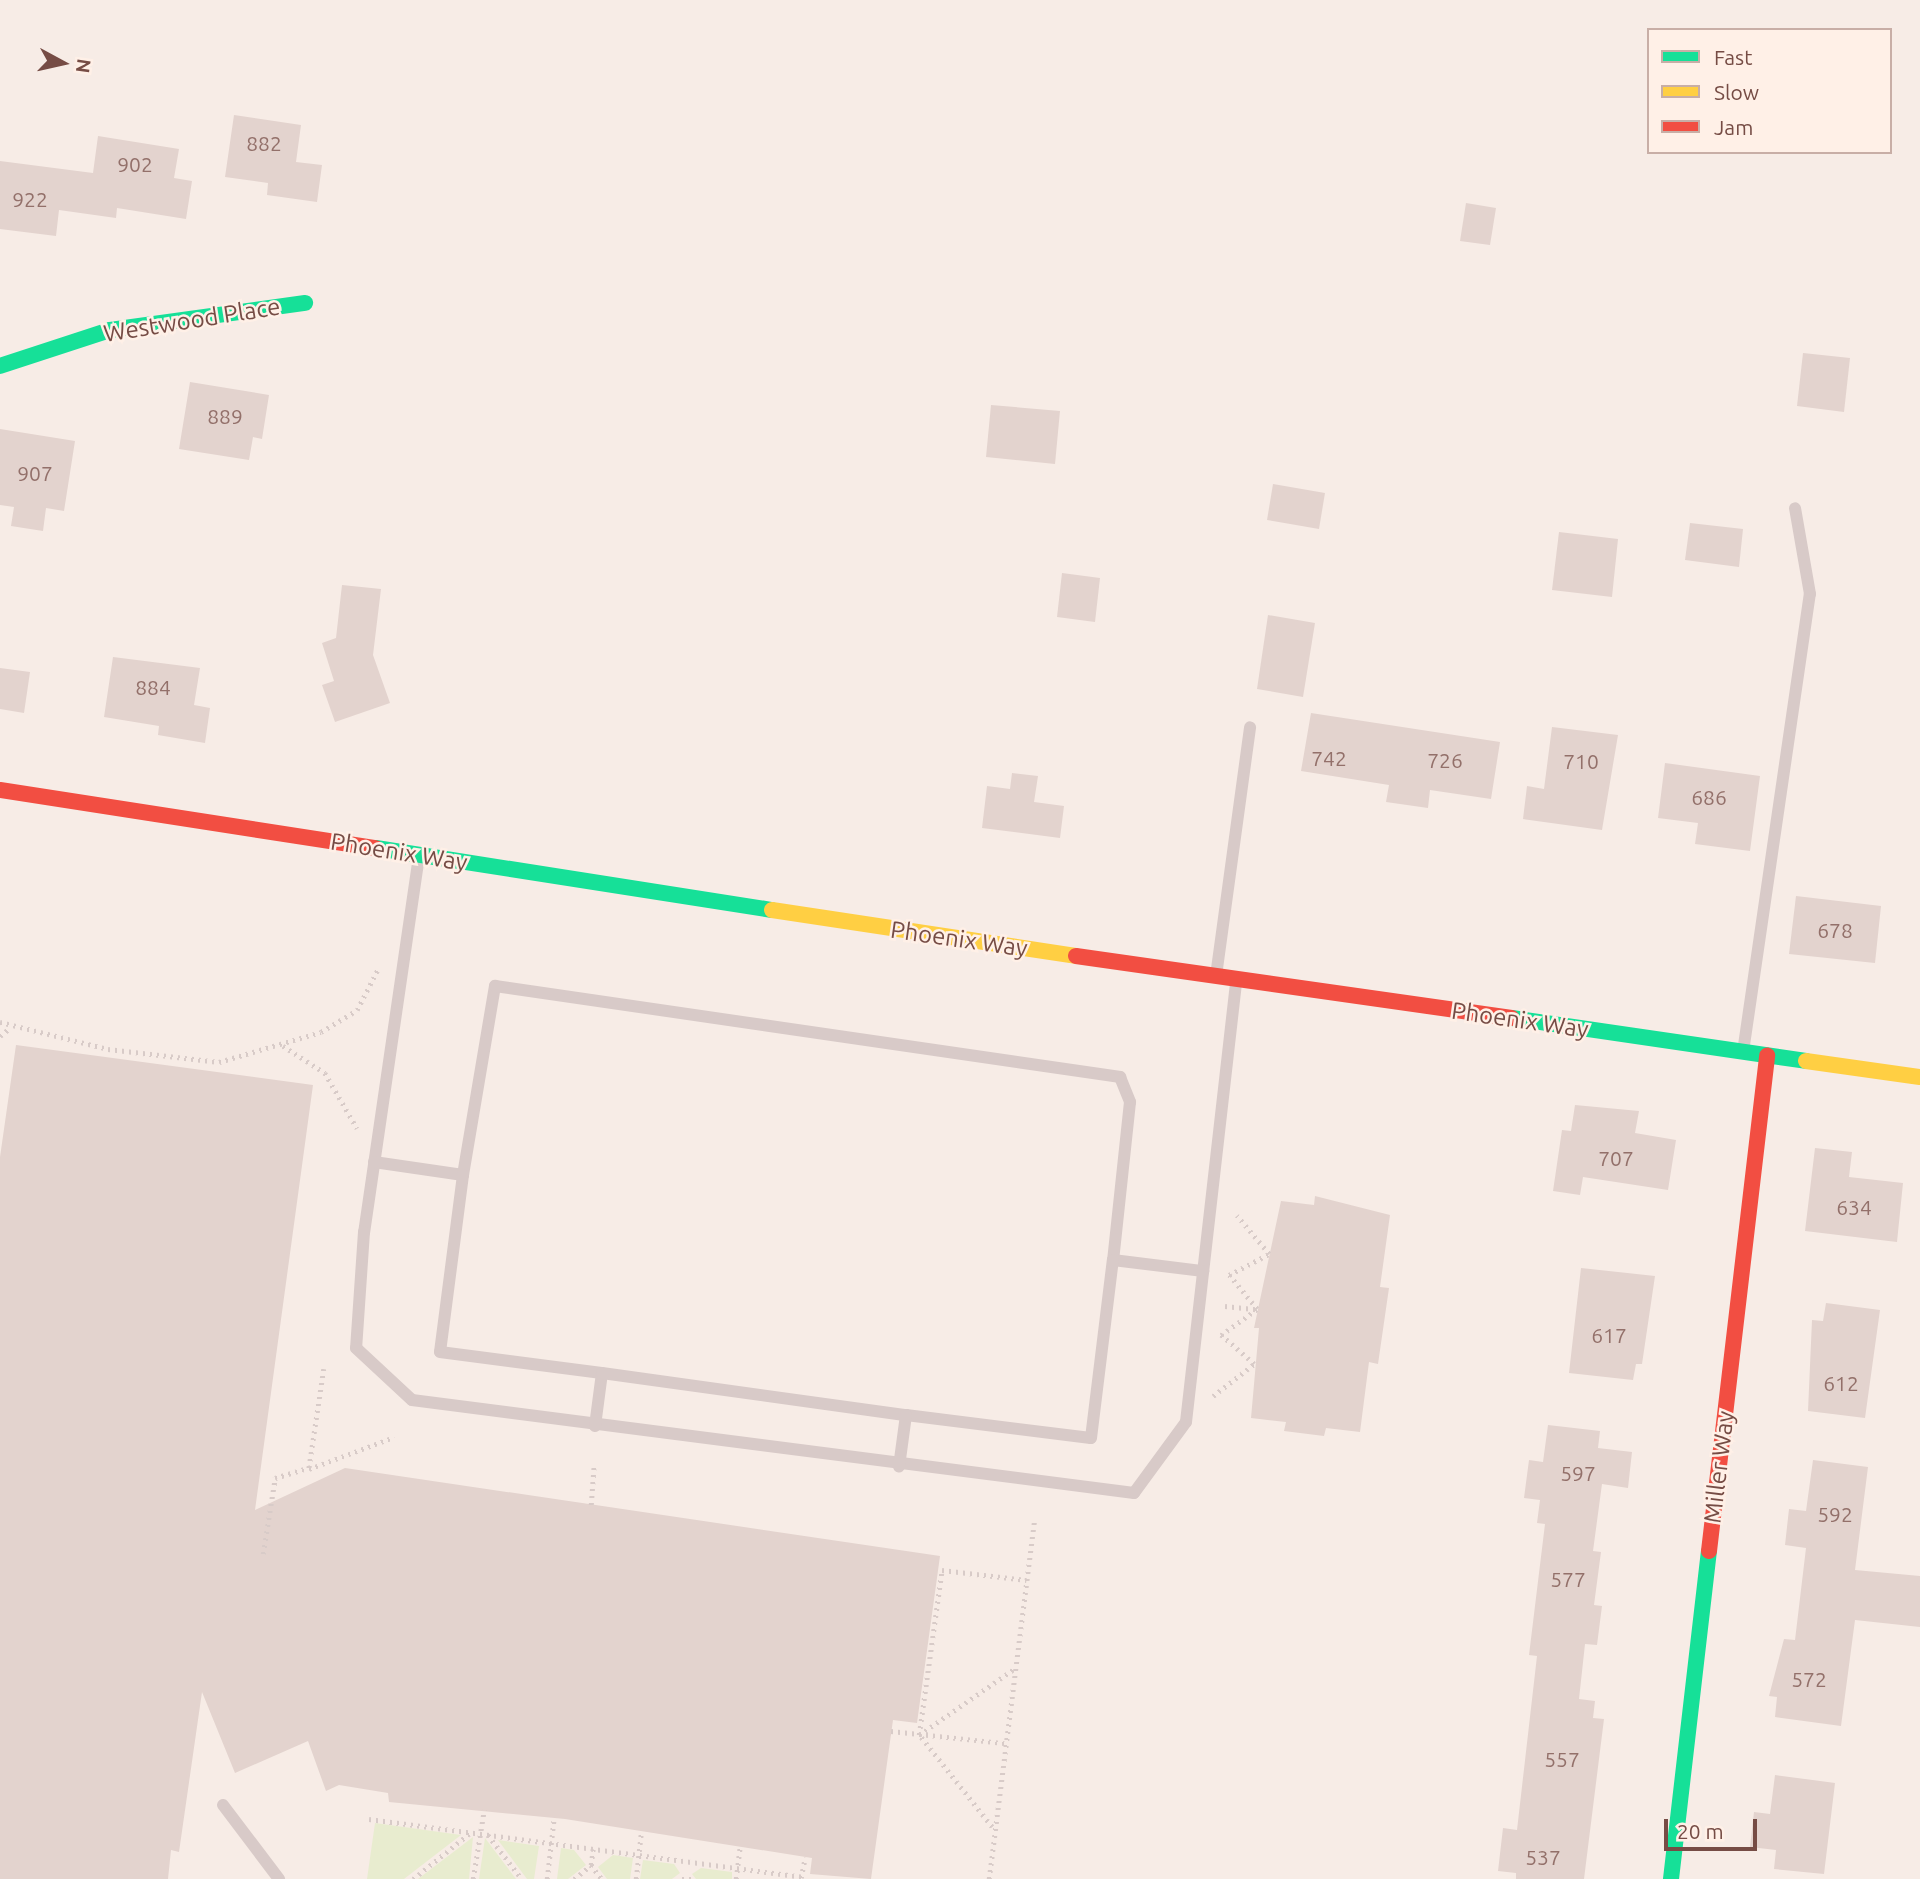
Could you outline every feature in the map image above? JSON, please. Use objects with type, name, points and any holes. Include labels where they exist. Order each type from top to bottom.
[{"type":"street","name":"Westwood Place","points":[[0,366],[110,330],[305,303]]},
{"type":"street","name":"Phoenix Way","points":[[0,790],[1236,979],[1920,1077]]},
{"type":"street","name":"Miller Way","points":[[1671,1879],[1767,1055]]},
{"type":"lane","points":[[1742,1052],[1810,594],[1795,508]]},
{"type":"lane","points":[[1216,976],[1250,727]]},
{"type":"lane","points":[[419,855],[374,1163],[356,1348],[412,1400],[899,1467],[1134,1493],[1186,1422],[1236,979]]},
{"type":"lane","points":[[495,986],[1120,1077],[1130,1102],[1091,1438],[440,1352],[463,1175],[495,986]]},
{"type":"lane","points":[[374,1163],[463,1175]]},
{"type":"lane","points":[[1113,1260],[1203,1271]]},
{"type":"lane","points":[[595,1426],[602,1373]]},
{"type":"lane","points":[[899,1467],[906,1415]]},
{"type":"lane","points":[[223,1805],[279,1879]]},
{"type":"path","points":[[0,1022],[10,1028],[219,1062],[282,1046],[357,1010],[382,955]]},
{"type":"path","points":[[0,1036],[10,1028]]},
{"type":"path","points":[[282,1046],[325,1073],[358,1131]]},
{"type":"path","points":[[1237,1216],[1269,1254],[1229,1275],[1257,1309]]},
{"type":"path","points":[[1225,1306],[1257,1309]]},
{"type":"path","points":[[1213,1396],[1254,1364],[1222,1335],[1257,1309]]},
{"type":"path","points":[[310,1467],[324,1369]]},
{"type":"path","points":[[263,1554],[275,1478],[394,1437]]},
{"type":"path","points":[[591,1504],[594,1464]]},
{"type":"path","points":[[989,1879],[993,1828],[1034,1522]]},
{"type":"path","points":[[993,1828],[919,1735],[942,1570],[1026,1580]]},
{"type":"path","points":[[919,1735],[1014,1669]]},
{"type":"path","points":[[891,1731],[1004,1743]]},
{"type":"path","points":[[473,1879],[485,1834],[484,1810]]},
{"type":"path","points":[[547,1879],[554,1818]]},
{"type":"path","points":[[369,1819],[801,1879],[805,1857]]},
{"type":"path","points":[[413,1879],[471,1832]]},
{"type":"path","points":[[485,1834],[522,1879]]},
{"type":"path","points":[[636,1879],[641,1834]]},
{"type":"path","points":[[736,1879],[740,1846]]},
{"type":"path","points":[[574,1879],[591,1864],[593,1849]]},
{"type":"path","points":[[682,1879],[690,1877],[689,1863]]},
{"type":"path","points":[[591,1864],[602,1879]]},
{"type":"green space","points":[[375,1823],[461,1835],[404,1879],[367,1879]]},
{"type":"green space","points":[[473,1837],[469,1879],[418,1879]]},
{"type":"green space","points":[[485,1838],[516,1879],[479,1879]]},
{"type":"green space","points":[[498,1840],[539,1846],[534,1879],[527,1879]]},
{"type":"green space","points":[[561,1848],[574,1850],[586,1865],[568,1879],[557,1879]]},
{"type":"green space","points":[[613,1855],[633,1858],[630,1879],[607,1879],[598,1867]]},
{"type":"green space","points":[[643,1860],[674,1864],[680,1873],[672,1879],[640,1879]]},
{"type":"green space","points":[[701,1868],[732,1872],[732,1879],[696,1879],[692,1874]]},
{"type":"building","points":[[234,115],[301,125],[296,162],[322,165],[317,202],[267,195],[268,183],[225,177]]},
{"type":"building","points":[[98,136],[179,149],[174,178],[192,181],[186,219],[117,208],[116,218],[59,210],[56,236],[0,229],[0,161],[93,173]]},
{"type":"building","points":[[1466,203],[1496,208],[1490,245],[1460,241]]},
{"type":"building","points":[[1803,353],[1850,358],[1844,412],[1797,406]]},
{"type":"building","points":[[190,382],[269,395],[262,439],[253,437],[249,460],[179,449]]},
{"type":"building","points":[[991,405],[1060,411],[1055,464],[986,457]]},
{"type":"building","points":[[0,429],[75,441],[64,511],[46,508],[43,531],[11,526],[14,507],[0,505]]},
{"type":"building","points":[[1273,484],[1325,493],[1319,529],[1267,520]]},
{"type":"building","points":[[1690,523],[1743,529],[1739,567],[1685,560]]},
{"type":"building","points":[[1559,532],[1618,539],[1612,597],[1552,590]]},
{"type":"building","points":[[1062,573],[1100,578],[1095,622],[1057,617]]},
{"type":"building","points":[[342,585],[381,589],[373,655],[390,703],[335,722],[322,685],[334,681],[322,643],[336,638]]},
{"type":"building","points":[[1268,615],[1315,623],[1303,697],[1257,689]]},
{"type":"building","points":[[113,657],[200,668],[194,705],[210,708],[205,743],[158,735],[159,726],[104,717]]},
{"type":"building","points":[[0,668],[30,672],[24,713],[0,709]]},
{"type":"building","points":[[1311,713],[1500,742],[1491,799],[1430,790],[1428,808],[1386,802],[1389,785],[1301,771]]},
{"type":"building","points":[[1552,727],[1618,735],[1602,830],[1523,819],[1527,786],[1544,789]]},
{"type":"building","points":[[1665,763],[1760,776],[1750,851],[1695,844],[1698,823],[1658,818]]},
{"type":"building","points":[[1012,773],[1038,776],[1034,802],[1064,806],[1060,838],[982,828],[987,786],[1010,789]]},
{"type":"building","points":[[1796,896],[1881,906],[1875,963],[1789,954]]},
{"type":"building","points":[[16,1045],[313,1085],[255,1510],[345,1468],[940,1556],[917,1723],[893,1720],[871,1879],[810,1874],[812,1858],[565,1819],[389,1802],[388,1793],[339,1785],[326,1791],[308,1741],[235,1773],[202,1692],[179,1852],[171,1850],[168,1879],[0,1879],[0,1157]]},
{"type":"building","points":[[1575,1105],[1639,1111],[1635,1133],[1676,1140],[1668,1190],[1583,1177],[1580,1195],[1553,1191],[1562,1130],[1571,1131]]},
{"type":"building","points":[[1815,1148],[1852,1152],[1849,1177],[1903,1183],[1897,1242],[1805,1231]]},
{"type":"building","points":[[1315,1196],[1390,1215],[1380,1287],[1389,1288],[1378,1364],[1369,1362],[1360,1432],[1326,1428],[1324,1436],[1284,1431],[1286,1422],[1251,1418],[1259,1328],[1254,1328],[1281,1201],[1314,1205]]},
{"type":"building","points":[[1581,1268],[1655,1276],[1642,1364],[1636,1364],[1633,1380],[1569,1373]]},
{"type":"building","points":[[1826,1303],[1880,1310],[1865,1418],[1808,1411],[1812,1320],[1823,1321]]},
{"type":"building","points":[[1548,1425],[1600,1431],[1598,1448],[1632,1452],[1628,1488],[1602,1484],[1593,1551],[1601,1552],[1594,1605],[1602,1606],[1597,1645],[1585,1644],[1579,1699],[1595,1701],[1593,1718],[1604,1719],[1584,1879],[1516,1879],[1516,1873],[1498,1871],[1503,1828],[1517,1830],[1537,1656],[1529,1655],[1545,1524],[1537,1523],[1540,1500],[1524,1498],[1529,1460],[1543,1462]]},
{"type":"building","points":[[1813,1460],[1868,1467],[1855,1570],[1920,1576],[1920,1627],[1855,1620],[1841,1726],[1775,1717],[1777,1697],[1769,1696],[1784,1639],[1795,1640],[1806,1548],[1785,1545],[1789,1509],[1806,1511]]},
{"type":"building","points":[[1775,1775],[1835,1783],[1824,1874],[1774,1869],[1776,1850],[1750,1847],[1754,1812],[1770,1814]]},
{"type":"traffic: fast","points":[[0,366],[110,330],[305,303]]},
{"type":"traffic: fast","points":[[376,848],[772,910]]},
{"type":"traffic: fast","points":[[1512,1018],[1806,1061]]},
{"type":"traffic: fast","points":[[1671,1879],[1709,1551]]},
{"type":"traffic: slow","points":[[772,910],[1076,956]]},
{"type":"traffic: slow","points":[[1806,1061],[1920,1077]]},
{"type":"traffic: jam","points":[[0,790],[376,848]]},
{"type":"traffic: jam","points":[[1076,956],[1512,1018]]},
{"type":"traffic: jam","points":[[1709,1551],[1767,1055]]}]
